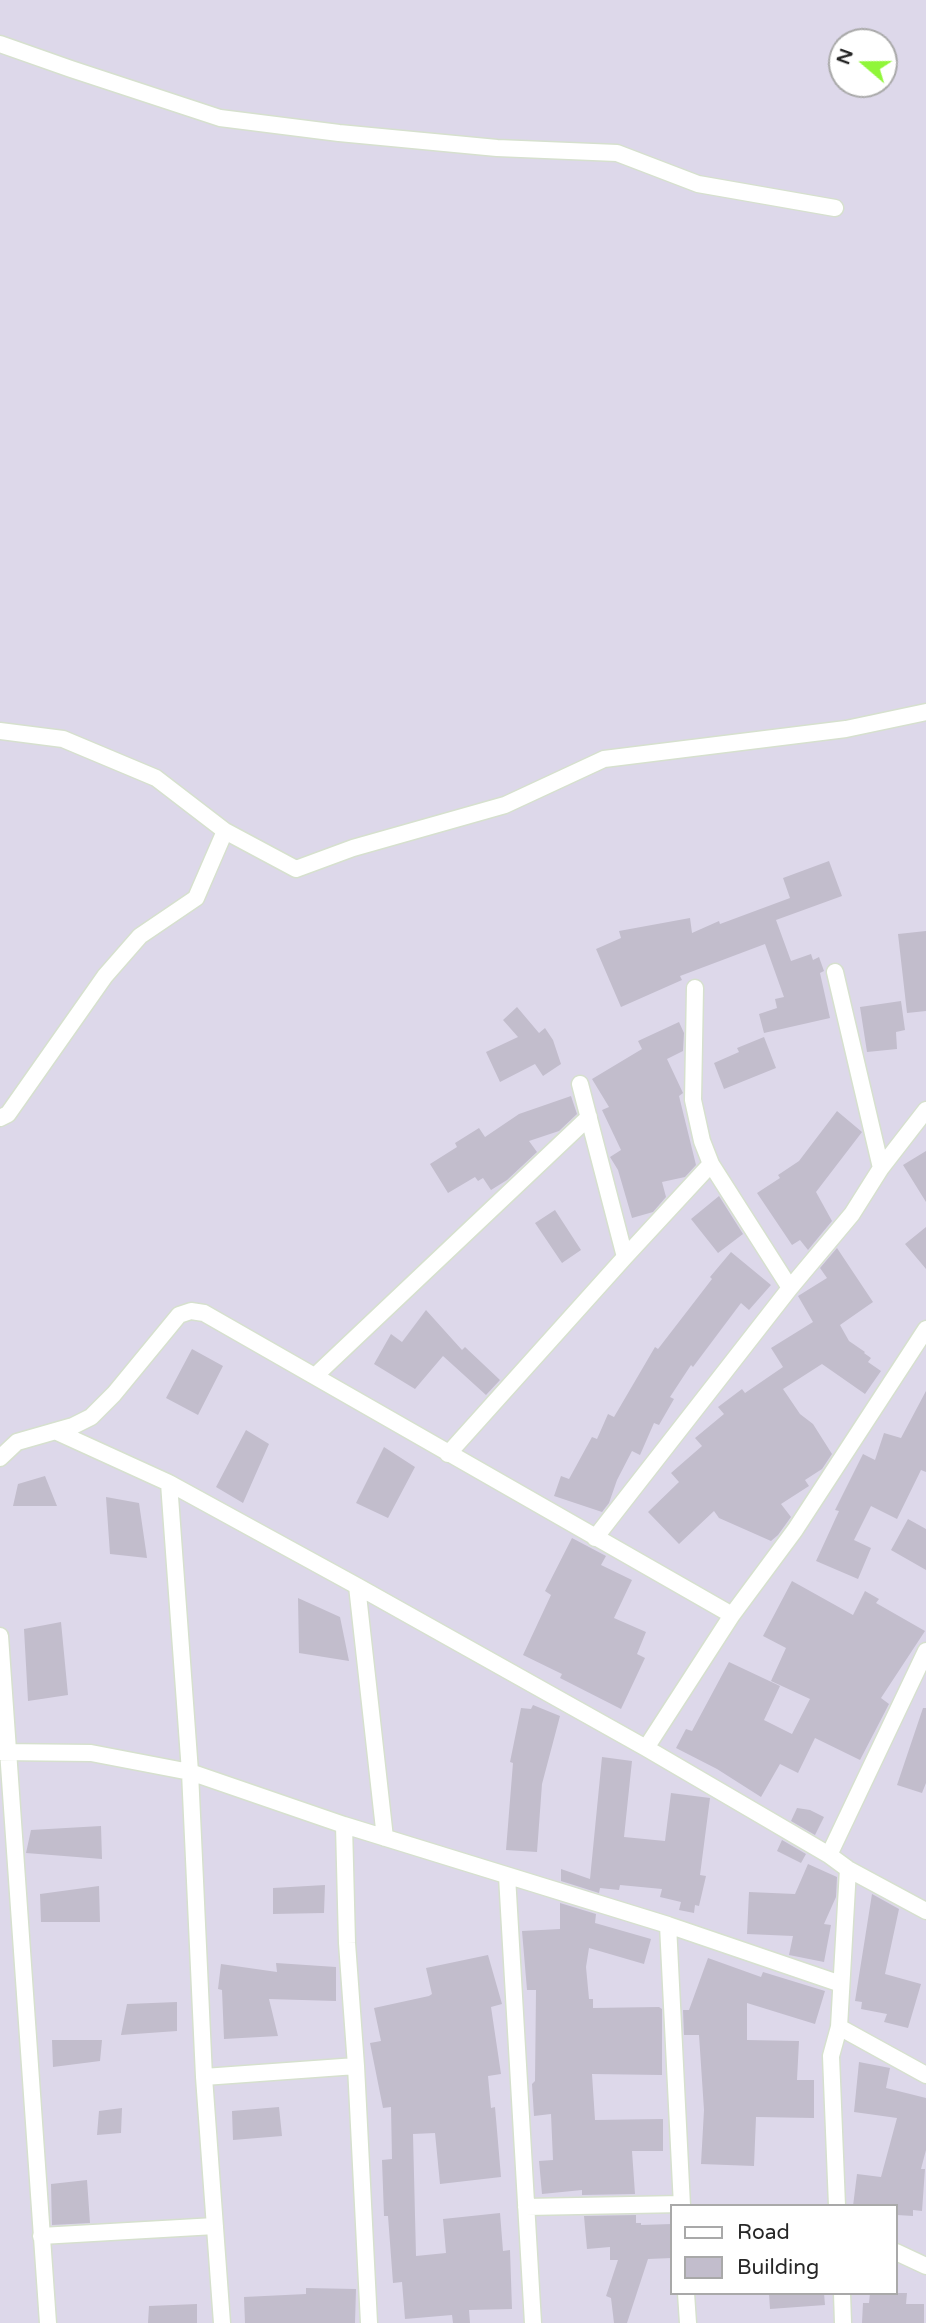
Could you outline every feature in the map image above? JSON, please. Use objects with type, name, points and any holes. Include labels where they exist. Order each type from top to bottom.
[{"type":"street","points":[[0,44],[219,117],[339,133],[497,148],[617,153],[698,184],[835,208]]},
{"type":"street","points":[[0,731],[64,739],[156,778],[225,831],[296,869],[353,848],[505,806],[604,759],[846,729],[926,712]]},
{"type":"street","points":[[0,1118],[8,1114],[105,976],[140,936],[196,898],[225,831]]},
{"type":"street","points":[[835,972],[881,1168]]},
{"type":"street","points":[[695,988],[693,1100],[702,1141],[711,1164],[790,1288]]},
{"type":"street","points":[[580,1084],[625,1257]]},
{"type":"street","points":[[595,1538],[790,1288],[852,1214],[881,1168],[921,1115]]},
{"type":"street","points":[[921,1115],[926,1135]]},
{"type":"street","points":[[315,1376],[589,1117]]},
{"type":"street","points":[[448,1454],[711,1164]]},
{"type":"street","points":[[0,1458],[17,1443],[74,1426],[91,1417],[114,1394],[179,1315],[191,1311],[204,1313],[732,1615]]},
{"type":"street","points":[[646,1748],[732,1615],[795,1530],[926,1329]]},
{"type":"street","points":[[55,1431],[169,1483],[357,1586],[646,1748],[829,1855],[848,1869],[926,1911]]},
{"type":"street","points":[[169,1483],[190,1772],[204,2077],[222,2323]]},
{"type":"street","points":[[357,1586],[385,1838]]},
{"type":"street","points":[[0,1636],[4,1752],[48,2323]]},
{"type":"street","points":[[829,1855],[920,1681],[926,1651]]},
{"type":"street","points":[[4,1752],[91,1754],[190,1772],[344,1825],[668,1926],[841,1984]]},
{"type":"street","points":[[344,1825],[347,1943],[369,2323]]},
{"type":"street","points":[[837,2204],[831,2056],[839,2027],[848,1869]]},
{"type":"street","points":[[507,1876],[533,2323]]},
{"type":"street","points":[[668,1926],[682,2204]]},
{"type":"street","points":[[839,2027],[926,2075]]},
{"type":"street","points":[[204,2077],[356,2066]]},
{"type":"street","points":[[526,2207],[670,2205]]},
{"type":"street","points":[[41,2236],[215,2226]]},
{"type":"street","points":[[898,2253],[926,2266]]},
{"type":"street","points":[[686,2295],[688,2323]]},
{"type":"street","points":[[842,2295],[843,2323]]},
{"type":"building","points":[[829,861],[842,896],[776,920],[791,961],[811,954],[813,960],[819,957],[824,971],[820,973],[830,1018],[764,1033],[759,1014],[777,1008],[775,999],[784,997],[765,944],[680,976],[682,980],[621,1007],[596,949],[621,938],[619,931],[690,918],[692,933],[719,921],[720,924],[790,898],[783,878]]},
{"type":"building","points":[[926,931],[926,1011],[907,1013],[898,934]]},
{"type":"building","points":[[901,1001],[905,1030],[896,1032],[897,1049],[867,1052],[860,1007]]},
{"type":"building","points":[[517,1007],[539,1033],[545,1028],[553,1040],[561,1064],[543,1076],[535,1064],[500,1082],[486,1052],[518,1037],[503,1020]]},
{"type":"building","points":[[679,1022],[684,1033],[683,1051],[667,1059],[683,1093],[679,1096],[696,1165],[685,1177],[662,1182],[666,1197],[653,1212],[632,1218],[618,1170],[610,1157],[621,1150],[602,1110],[609,1107],[592,1079],[642,1049],[638,1041]]},
{"type":"building","points":[[764,1037],[776,1068],[724,1089],[714,1063],[739,1052],[737,1048]]},
{"type":"building","points":[[571,1096],[577,1114],[559,1131],[529,1141],[537,1152],[507,1180],[491,1190],[483,1178],[478,1181],[475,1177],[448,1193],[430,1164],[457,1147],[455,1143],[479,1128],[485,1137],[519,1114]]},
{"type":"building","points":[[837,1111],[862,1132],[816,1192],[832,1221],[808,1250],[800,1240],[792,1245],[757,1193],[799,1161]]},
{"type":"building","points":[[926,1151],[926,1202],[903,1165]]},
{"type":"building","points":[[719,1196],[743,1234],[718,1253],[691,1219]]},
{"type":"building","points":[[555,1210],[581,1250],[562,1263],[535,1223]]},
{"type":"building","points":[[926,1227],[926,1269],[905,1244]]},
{"type":"building","points":[[837,1248],[873,1302],[840,1325],[849,1341],[865,1352],[871,1358],[868,1362],[881,1371],[865,1394],[822,1364],[783,1389],[800,1414],[813,1424],[832,1454],[822,1469],[805,1480],[809,1486],[781,1504],[791,1517],[771,1541],[719,1518],[714,1511],[679,1544],[648,1512],[679,1482],[671,1473],[702,1446],[695,1438],[724,1414],[718,1407],[742,1389],[745,1393],[783,1367],[771,1348],[813,1322],[798,1296],[827,1278],[820,1268]]},
{"type":"building","points":[[731,1252],[771,1285],[749,1310],[741,1303],[693,1367],[691,1365],[670,1397],[674,1399],[659,1425],[654,1423],[640,1455],[632,1451],[609,1503],[602,1512],[554,1496],[561,1476],[569,1479],[592,1437],[597,1439],[608,1414],[614,1417],[655,1347],[658,1349]]},
{"type":"building","points":[[426,1310],[462,1350],[465,1347],[500,1380],[486,1395],[443,1356],[415,1389],[374,1364],[391,1334],[402,1342]]},
{"type":"building","points":[[192,1349],[223,1366],[198,1415],[166,1398]]},
{"type":"building","points":[[926,1391],[926,1472],[921,1470],[897,1519],[871,1506],[854,1540],[871,1548],[858,1579],[816,1561],[839,1511],[835,1510],[863,1454],[875,1460],[884,1433],[901,1438]]},
{"type":"building","points":[[246,1430],[269,1444],[243,1503],[216,1487]]},
{"type":"building","points":[[384,1447],[415,1467],[388,1518],[356,1503]]},
{"type":"building","points":[[45,1476],[57,1506],[13,1506],[18,1484]]},
{"type":"building","points":[[106,1497],[139,1503],[147,1558],[110,1554]]},
{"type":"building","points":[[908,1519],[926,1529],[926,1570],[891,1550]]},
{"type":"building","points":[[572,1538],[606,1556],[601,1565],[632,1580],[614,1618],[646,1632],[637,1654],[645,1658],[621,1709],[560,1678],[562,1674],[523,1655],[551,1595],[545,1591]]},
{"type":"building","points":[[792,1581],[853,1615],[865,1591],[879,1599],[876,1603],[925,1631],[881,1698],[889,1704],[860,1760],[815,1738],[798,1773],[780,1764],[761,1797],[717,1769],[676,1748],[686,1729],[692,1731],[729,1662],[780,1686],[764,1720],[792,1734],[810,1699],[771,1681],[786,1648],[763,1636]]},
{"type":"building","points":[[298,1598],[340,1617],[349,1661],[299,1653]]},
{"type":"building","points":[[61,1622],[68,1695],[28,1701],[24,1629]]},
{"type":"building","points":[[533,1705],[560,1716],[542,1784],[537,1852],[506,1850],[513,1763],[510,1762],[521,1708],[531,1709]]},
{"type":"building","points":[[923,1708],[926,1708],[926,1783],[922,1793],[897,1785]]},
{"type":"building","points":[[602,1757],[632,1761],[624,1837],[665,1841],[671,1793],[710,1798],[700,1875],[706,1876],[699,1906],[695,1905],[694,1913],[679,1910],[681,1902],[660,1897],[662,1889],[620,1885],[619,1890],[600,1888],[599,1893],[561,1881],[561,1869],[590,1879]]},
{"type":"building","points":[[797,1808],[810,1810],[824,1817],[815,1835],[791,1821]]},
{"type":"building","points":[[101,1826],[102,1859],[26,1853],[31,1830]]},
{"type":"building","points":[[782,1840],[806,1854],[801,1863],[777,1851]]},
{"type":"building","points":[[808,1864],[837,1877],[836,1897],[824,1924],[831,1925],[824,1962],[789,1955],[793,1936],[747,1934],[749,1892],[795,1894]]},
{"type":"building","points":[[325,1885],[324,1913],[273,1914],[273,1888]]},
{"type":"building","points":[[99,1886],[100,1922],[41,1922],[40,1894]]},
{"type":"building","points":[[872,1894],[899,1909],[885,1974],[921,1984],[908,2028],[884,2022],[887,2014],[861,2009],[862,2002],[855,2001]]},
{"type":"building","points":[[560,1903],[596,1914],[595,1923],[651,1939],[644,1964],[589,1948],[586,1967],[589,1999],[593,1999],[593,2008],[662,2009],[662,2075],[592,2074],[595,2120],[663,2119],[663,2151],[632,2151],[635,2194],[582,2195],[582,2190],[542,2194],[539,2161],[553,2160],[551,2114],[534,2116],[532,2084],[535,2081],[536,1990],[527,1990],[522,1931],[560,1929]]},
{"type":"building","points":[[488,1955],[502,2004],[491,2007],[501,2074],[488,2076],[491,2108],[495,2107],[501,2177],[440,2184],[435,2133],[413,2134],[416,2256],[446,2253],[443,2219],[500,2213],[503,2251],[510,2250],[512,2309],[469,2310],[470,2323],[453,2323],[452,2315],[405,2319],[402,2282],[393,2283],[388,2216],[384,2216],[382,2160],[392,2159],[391,2107],[383,2108],[370,2043],[381,2041],[374,2008],[432,1994],[426,1968]]},
{"type":"building","points":[[708,1958],[761,1977],[763,1972],[825,1991],[815,2024],[747,2003],[747,2040],[799,2041],[797,2080],[814,2080],[814,2118],[756,2117],[754,2166],[701,2164],[704,2110],[699,2035],[684,2035],[683,2010],[689,2010]]},
{"type":"building","points":[[276,1963],[336,1967],[336,2001],[269,1999],[278,2036],[224,2039],[222,1990],[218,1989],[221,1964],[277,1972]]},
{"type":"building","points":[[177,2002],[177,2031],[121,2035],[127,2004]]},
{"type":"building","points":[[52,2040],[102,2040],[100,2061],[53,2067]]},
{"type":"building","points":[[859,2062],[890,2068],[886,2088],[926,2098],[926,2150],[921,2169],[925,2169],[922,2211],[913,2210],[913,2216],[898,2215],[898,2204],[853,2204],[857,2174],[881,2177],[897,2118],[854,2112]]},
{"type":"building","points":[[279,2107],[282,2136],[233,2140],[232,2111]]},
{"type":"building","points":[[122,2108],[121,2133],[97,2135],[99,2111]]},
{"type":"building","points":[[87,2180],[90,2223],[52,2225],[51,2184]]},
{"type":"building","points":[[636,2215],[636,2223],[641,2225],[670,2224],[670,2258],[648,2259],[627,2323],[614,2323],[611,2298],[606,2296],[618,2260],[610,2260],[610,2247],[587,2249],[584,2216]]},
{"type":"building","points":[[306,2288],[356,2289],[355,2323],[245,2323],[244,2297],[306,2294]]},
{"type":"building","points":[[907,2293],[906,2304],[924,2304],[924,2323],[862,2323],[863,2303],[869,2303],[870,2295]]},
{"type":"building","points":[[769,2295],[824,2295],[825,2305],[770,2309]]},
{"type":"building","points":[[197,2304],[197,2323],[148,2323],[149,2306]]}]
